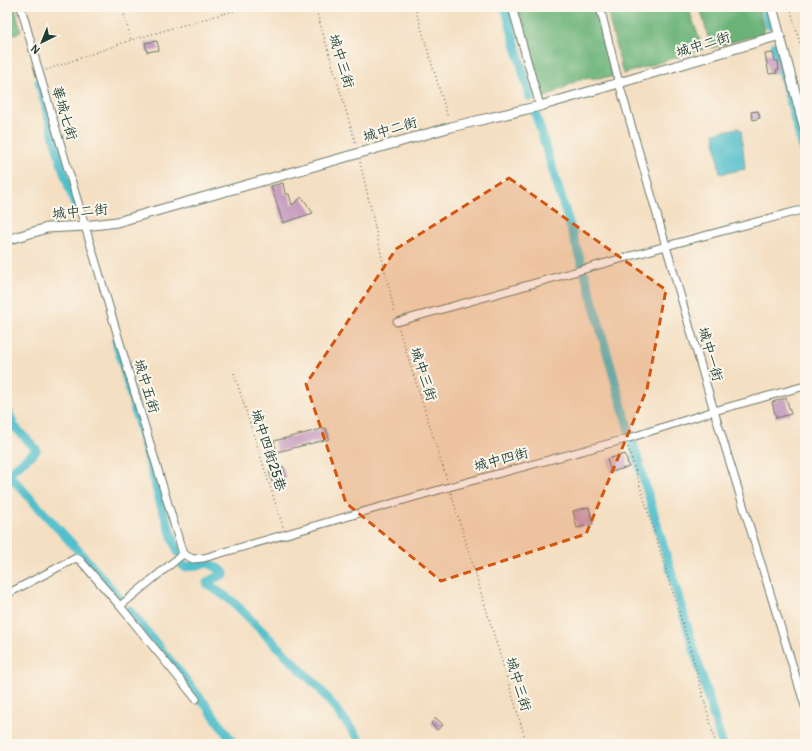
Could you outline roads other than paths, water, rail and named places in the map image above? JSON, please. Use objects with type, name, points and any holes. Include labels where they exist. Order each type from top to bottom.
[{"type":"street","name":"華城七街","points":[[21,7],[38,72],[85,226]]},
{"type":"street","points":[[512,7],[540,106]]},
{"type":"street","name":"城中一街","points":[[600,7],[619,83],[714,411],[805,706]]},
{"type":"street","points":[[772,7],[805,129]]},
{"type":"street","name":"城中二街","points":[[7,240],[47,228],[85,226],[117,222],[451,127],[540,106],[780,35]]},
{"type":"street","points":[[397,322],[666,246],[805,209]]},
{"type":"street","name":"城中五街","points":[[85,226],[183,554]]},
{"type":"street","name":"城中四街","points":[[183,554],[193,559],[204,558],[449,487],[626,439],[714,411],[805,386]]},
{"type":"street","points":[[120,606],[183,554]]},
{"type":"street","points":[[7,594],[76,558],[80,560],[120,606],[196,699]]},
{"type":"water","points":[[738,128],[741,130],[745,169],[720,174],[714,133]]},
{"type":"waterway","points":[[505,7],[530,97]]},
{"type":"waterway","points":[[764,7],[769,25]]},
{"type":"waterway","points":[[775,46],[805,156]]},
{"type":"waterway","points":[[39,82],[62,166],[76,208]]},
{"type":"waterway","points":[[535,112],[582,265]]},
{"type":"waterway","points":[[585,274],[629,431]]},
{"type":"waterway","points":[[116,341],[161,505],[178,553]]},
{"type":"waterway","points":[[7,408],[14,426],[36,449],[36,451],[10,472],[9,475],[76,548],[120,599]]},
{"type":"waterway","points":[[632,440],[722,744]]},
{"type":"waterway","points":[[181,561],[182,565],[185,567],[209,563],[224,572],[224,574],[207,583],[232,601],[320,689],[363,744]]},
{"type":"waterway","points":[[129,610],[206,705],[234,744]]}]
